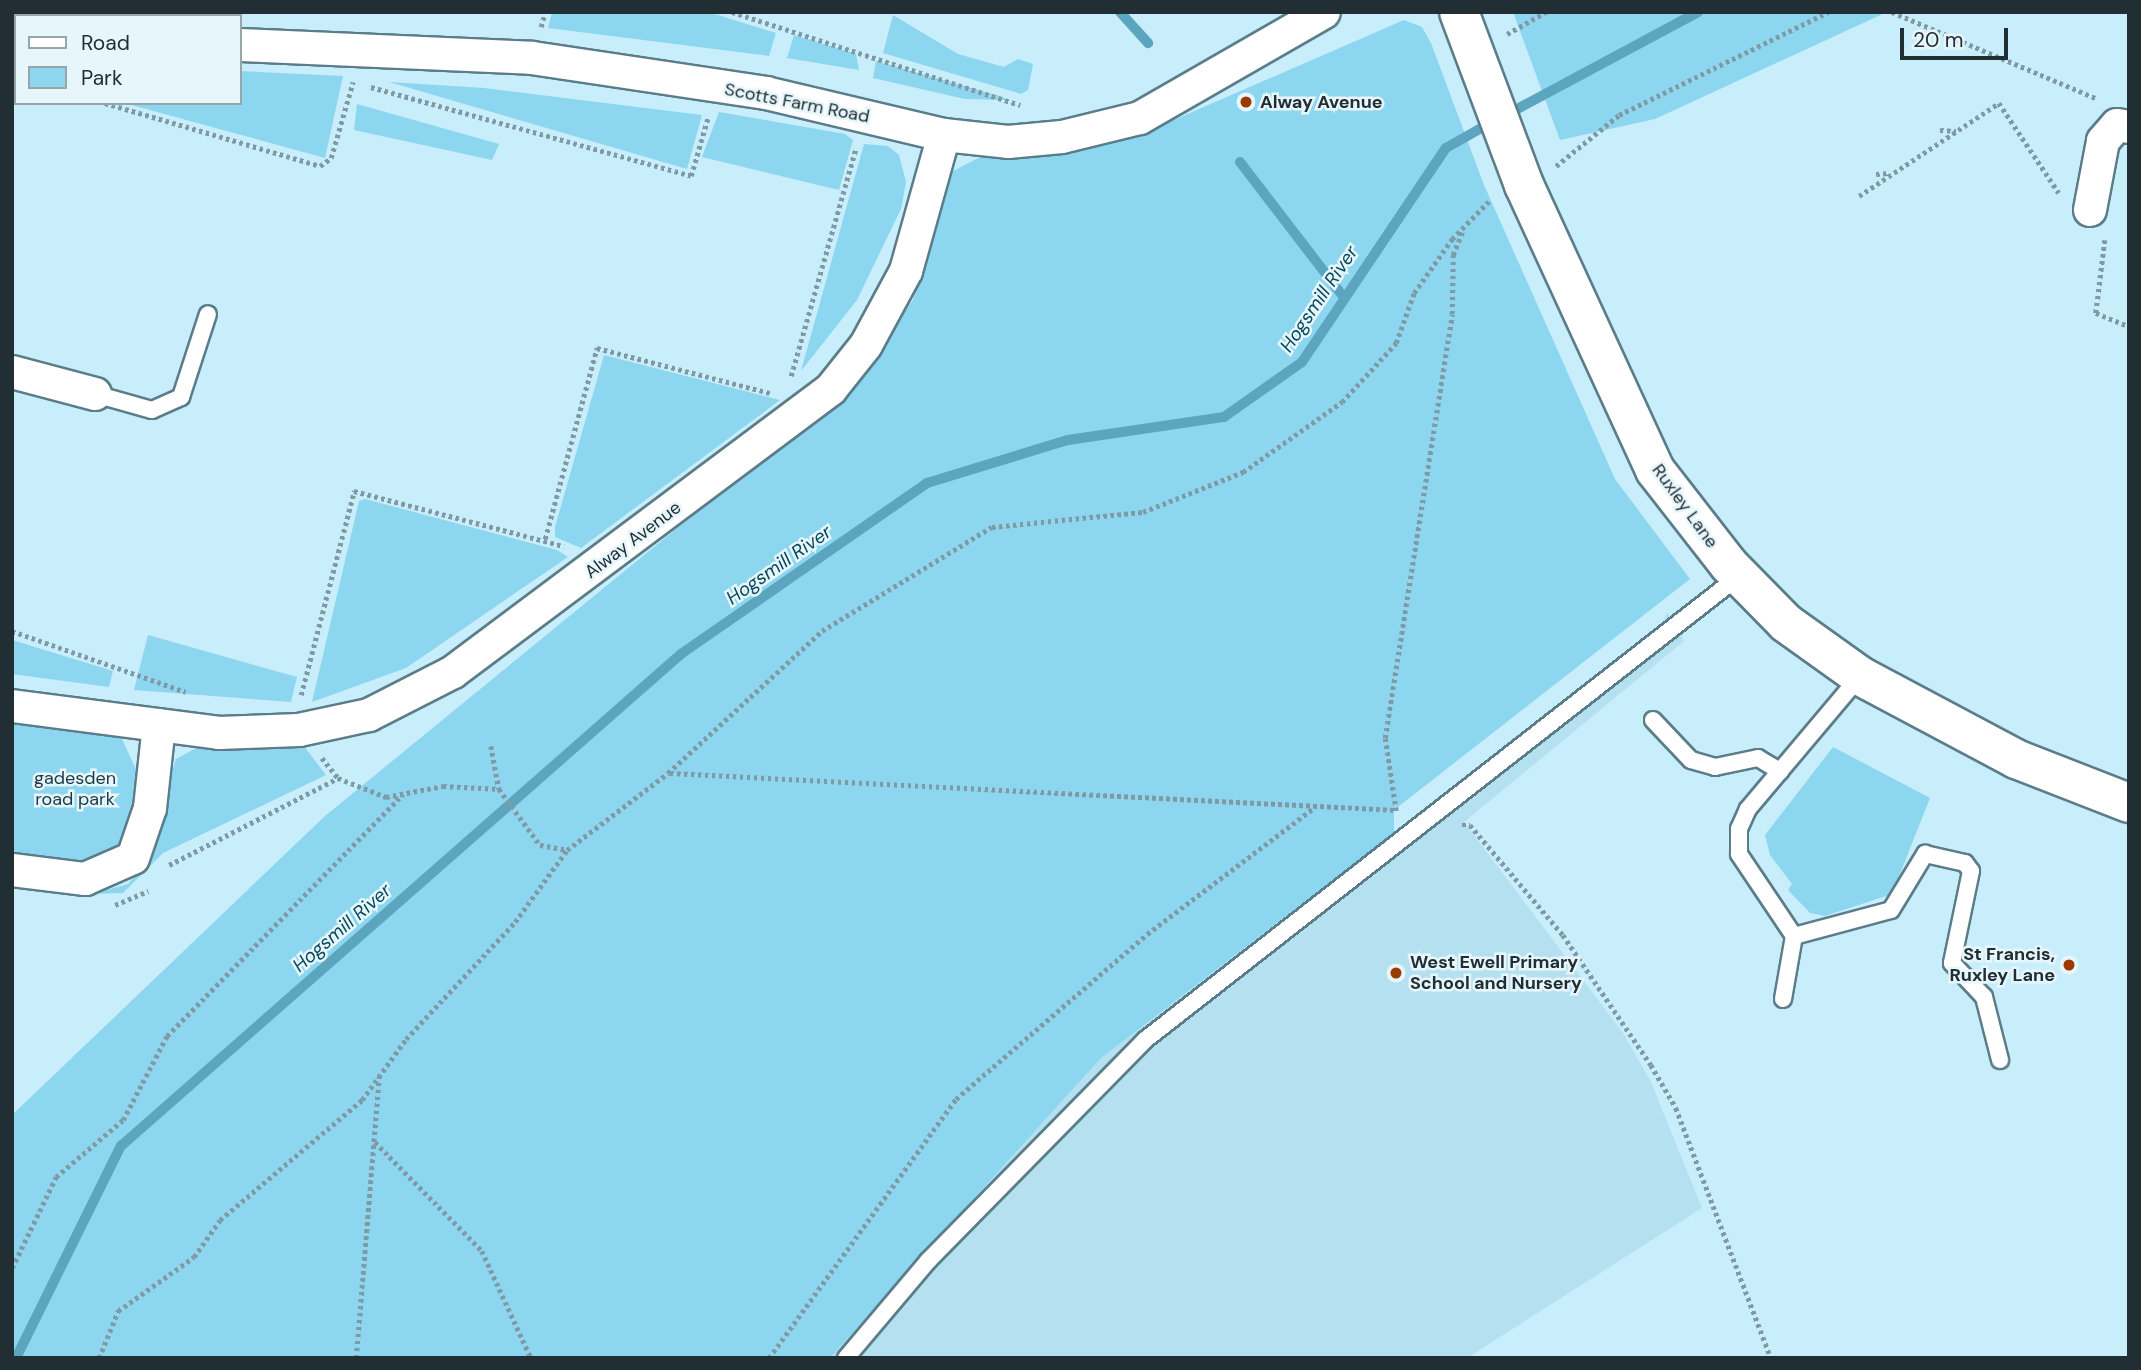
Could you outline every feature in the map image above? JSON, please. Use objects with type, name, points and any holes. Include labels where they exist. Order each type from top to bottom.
[{"type":"main road","name":"Ruxley Lane","points":[[1460,12],[1483,75],[1536,169],[1655,470],[1739,576],[1786,623],[1860,676],[2016,759],[2129,803]]},
{"type":"street","name":"Scotts Farm Road","points":[[242,45],[531,58],[716,86],[944,135],[1009,142],[1101,130],[1173,100],[1324,12]]},
{"type":"street","points":[[2090,211],[2104,141],[2123,126]]},
{"type":"street","name":"Alway Avenue","points":[[12,706],[219,733],[299,730],[397,704],[453,672],[591,571],[794,407],[866,345],[906,271],[944,135]]},
{"type":"street","points":[[12,372],[95,394]]},
{"type":"street","points":[[12,870],[85,879],[133,858],[150,808],[159,725]]},
{"type":"lane","points":[[95,394],[152,410],[181,397],[208,314]]},
{"type":"lane","points":[[846,1358],[928,1261],[1145,1040],[1421,821],[1739,576]]},
{"type":"lane","points":[[1783,999],[1794,936],[1738,854],[1748,810],[1860,676]]},
{"type":"lane","points":[[1653,720],[1691,760],[1715,767],[1758,758],[1780,771]]},
{"type":"lane","points":[[1794,936],[1891,910],[1925,854],[1965,863],[1971,872],[1952,963],[1984,997],[2000,1060]]},
{"type":"path","points":[[732,12],[1027,109]]},
{"type":"path","points":[[1536,169],[1619,115],[1828,12]]},
{"type":"path","points":[[1892,12],[2104,101],[2123,126]]},
{"type":"path","points":[[112,105],[320,166],[331,158],[362,50]]},
{"type":"path","points":[[353,82],[691,176],[716,86]]},
{"type":"path","points":[[1859,196],[1999,103],[2066,205],[2103,213],[2108,226],[2096,313],[2129,326]]},
{"type":"path","points":[[1940,130],[1956,131]]},
{"type":"path","points":[[545,539],[597,348],[794,407],[858,141]]},
{"type":"path","points":[[1876,174],[1892,173]]},
{"type":"path","points":[[99,1358],[118,1311],[194,1257],[220,1220],[362,1100],[379,1076],[515,922],[567,850],[668,773],[822,631],[961,540],[992,527],[1143,512],[1244,472],[1342,402],[1396,343],[1414,293],[1465,226],[1490,201]]},
{"type":"path","points":[[1394,810],[1385,738],[1452,314],[1453,255],[1465,226]]},
{"type":"path","points":[[499,789],[443,786],[386,797],[338,778],[299,730],[298,706],[354,491],[545,539],[577,551],[591,571]]},
{"type":"path","points":[[12,631],[199,697]]},
{"type":"path","points":[[491,746],[499,789],[540,845],[567,850]]},
{"type":"path","points":[[668,773],[1394,810],[1421,821],[1470,825],[1563,935],[1651,1065],[1676,1108],[1771,1358]]},
{"type":"path","points":[[162,873],[181,854],[338,778]]},
{"type":"path","points":[[12,1268],[56,1177],[123,1120],[167,1036],[404,794]]},
{"type":"path","points":[[1394,810],[1405,802]]},
{"type":"path","points":[[769,1358],[956,1099],[1147,934],[1315,806]]},
{"type":"path","points":[[106,906],[136,901],[155,881]]},
{"type":"path","points":[[356,1358],[379,1076]]},
{"type":"path","points":[[374,1141],[482,1251],[531,1358]]},
{"type":"shaded area","name":"West Ewell Primary School and Nursery","points":[[1667,612],[1684,641],[1464,822],[1623,1033],[1651,1082],[1702,1208],[1467,1358],[830,1358],[1100,1059],[1660,630]]},
{"type":"green space","points":[[552,12],[708,12],[776,33],[769,56],[548,28]]},
{"type":"green space","points":[[1513,12],[1887,12],[1655,119],[1560,140]]},
{"type":"green space","points":[[893,15],[958,54],[1004,67],[1018,59],[1033,64],[1028,90],[1021,94],[883,53]]},
{"type":"green space","points":[[1404,20],[1422,27],[1431,43],[1484,185],[1615,479],[1690,579],[1394,810],[1394,833],[1100,1059],[830,1358],[12,1358],[12,1115],[325,816],[846,390],[913,300],[953,171],[986,154],[1098,146],[1160,126]]},
{"type":"green space","points":[[794,35],[856,54],[859,70],[787,58]]},
{"type":"green space","points":[[876,61],[1006,100],[965,99],[873,78]]},
{"type":"green space","points":[[242,71],[343,76],[325,158],[131,105],[242,105]]},
{"type":"green space","points":[[389,82],[484,88],[702,115],[687,169]]},
{"type":"green space","points":[[357,104],[499,144],[492,160],[354,130]]},
{"type":"green space","points":[[719,112],[845,134],[853,140],[839,190],[702,157]]},
{"type":"green space","points":[[864,144],[888,146],[899,155],[906,182],[901,209],[857,300],[801,371]]},
{"type":"green space","points":[[604,355],[780,400],[581,548],[555,537],[555,527]]},
{"type":"green space","points":[[365,499],[557,550],[568,557],[406,668],[312,702],[359,501]]},
{"type":"green space","points":[[148,635],[297,677],[291,702],[134,690]]},
{"type":"green space","points":[[12,640],[113,671],[109,687],[12,674]]},
{"type":"green space","name":"gadesden road park","points":[[12,717],[101,729],[122,739],[140,778],[132,824],[123,845],[105,859],[84,864],[12,854]]},
{"type":"green space","points":[[300,741],[326,775],[163,853],[123,893],[92,894],[128,884],[142,869],[176,759],[200,746]]},
{"type":"green space","points":[[1833,747],[1930,798],[1892,894],[1825,916],[1810,913],[1788,890],[1792,884],[1770,855],[1765,835]]},
{"type":"waterway","points":[[1120,12],[1148,43]]},
{"type":"waterway","name":"Hogsmill River","points":[[1506,115],[1698,12]]},
{"type":"waterway","name":"Hogsmill River","points":[[16,1358],[121,1146],[681,654],[927,483],[1068,440],[1224,417],[1302,362],[1446,148],[1492,122]]},
{"type":"waterway","points":[[1240,162],[1342,295]]},
{"type":"place","name":"Alway Avenue","points":[[1246,102]]},
{"type":"place","name":"St Francis, Ruxley Lane","points":[[2069,965]]},
{"type":"place","name":"West Ewell Primary School and Nursery","points":[[1396,973]]}]
